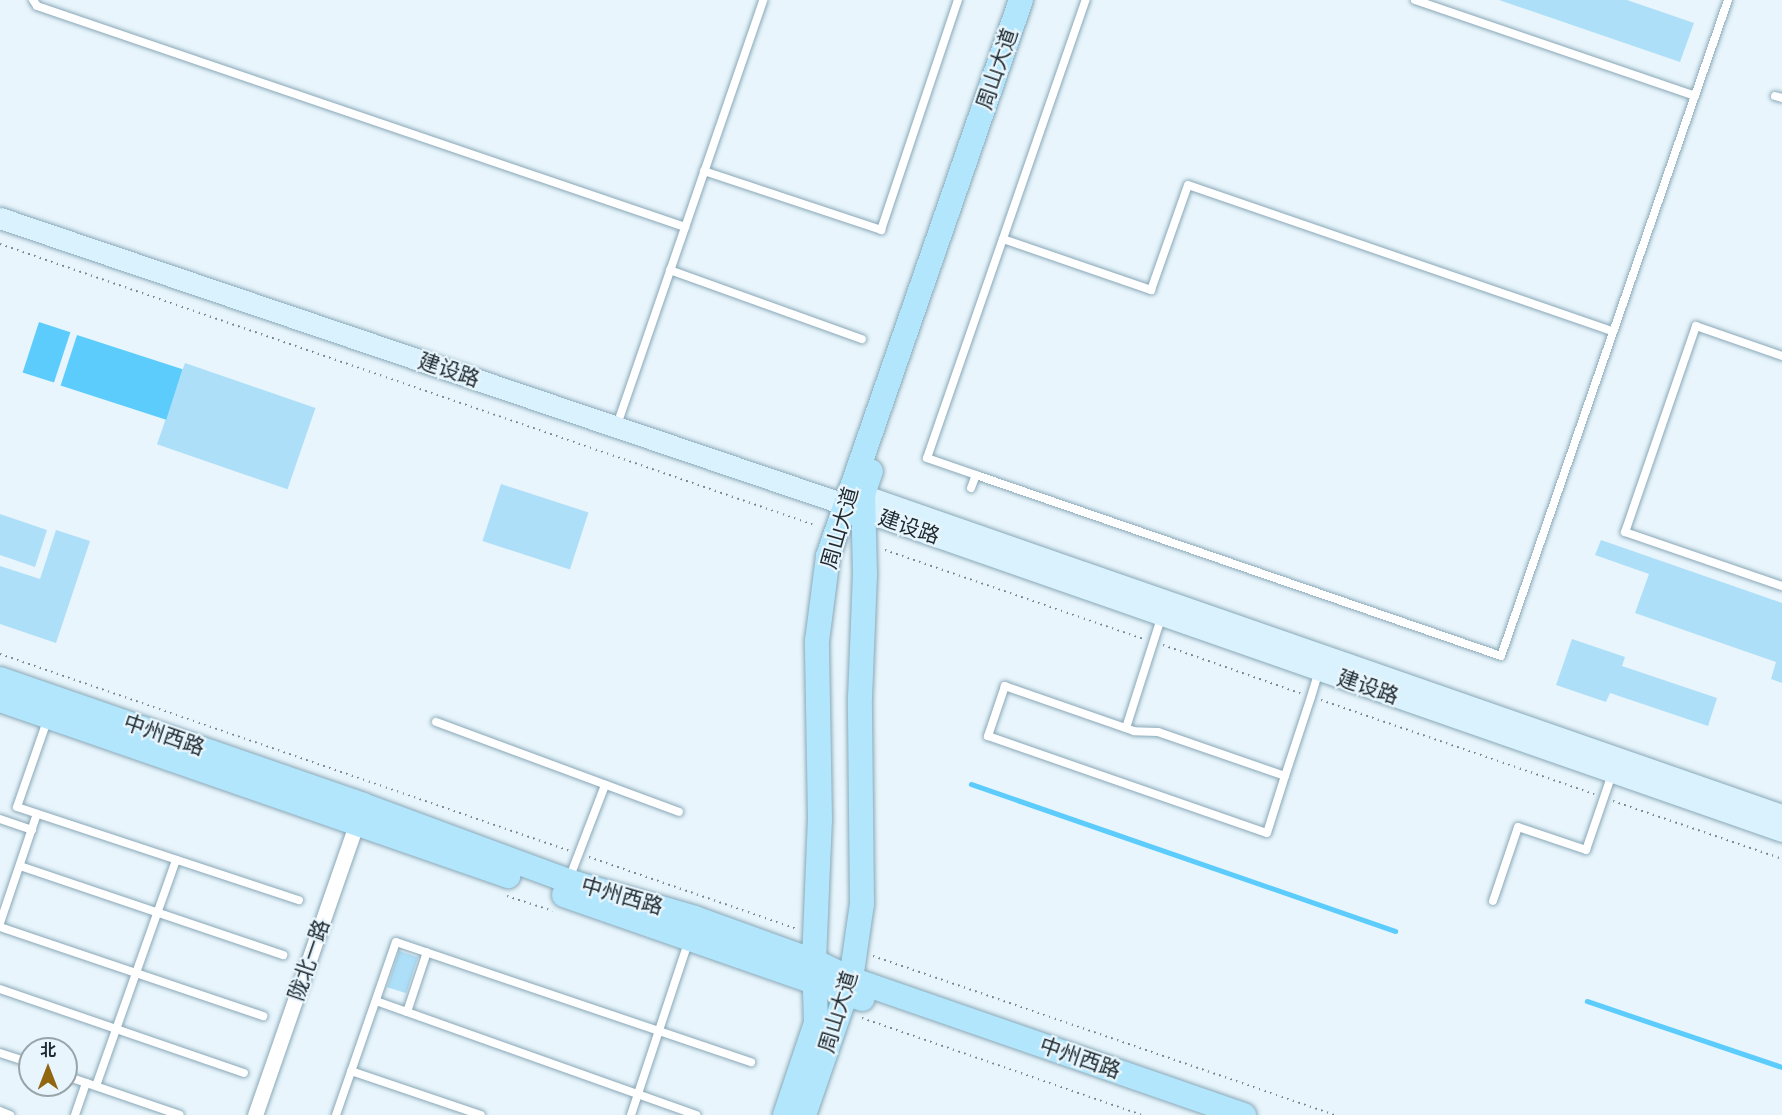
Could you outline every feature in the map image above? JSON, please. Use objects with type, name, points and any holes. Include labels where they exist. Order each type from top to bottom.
[{"type":"main road","name":"周山大道","points":[[804,1115],[848,986],[856,950],[862,904],[860,698],[864,543],[855,500],[1021,0]]},
{"type":"main road","name":"周山大道","points":[[785,1115],[816,1023],[814,972],[820,820],[817,641],[828,556],[835,532],[855,500],[1036,0]]},
{"type":"main road","name":"中州西路","points":[[0,679],[52,707],[360,814],[695,918],[848,986],[1199,1115]]},
{"type":"main road","name":"中州西路","points":[[0,700],[52,707]]},
{"type":"main road","name":"中州西路","points":[[360,814],[689,939],[814,972]]},
{"type":"main road","name":"中州西路","points":[[848,986],[1244,1115]]},
{"type":"street","name":"建设路","points":[[0,205],[618,420],[855,500],[957,531],[1782,815]]},
{"type":"street","name":"建设路","points":[[0,218],[618,420]]},
{"type":"street","name":"建设路","points":[[957,531],[1162,615],[1782,831]]},
{"type":"street","name":"陇北一路","points":[[259,1114],[360,814]]},
{"type":"lane","points":[[33,0],[37,6],[685,227]]},
{"type":"lane","points":[[618,420],[764,0]]},
{"type":"lane","points":[[704,171],[881,230],[958,0]]},
{"type":"lane","points":[[1086,0],[927,458],[1501,656],[1728,0]]},
{"type":"lane","points":[[1414,0],[1695,96]]},
{"type":"lane","points":[[1003,239],[1151,290],[1188,185],[1613,331]]},
{"type":"lane","points":[[670,270],[862,339]]},
{"type":"lane","points":[[1782,356],[1696,326],[1625,532],[1782,586]]},
{"type":"lane","points":[[971,489],[976,475]]},
{"type":"lane","points":[[1126,728],[1162,615]]},
{"type":"lane","points":[[1285,776],[1158,732],[1126,728],[1005,686],[987,736],[1267,833],[1319,670]]},
{"type":"lane","points":[[52,707],[17,807],[299,900]]},
{"type":"lane","points":[[436,722],[679,812]]},
{"type":"lane","points":[[1493,901],[1518,827],[1586,850],[1612,772]]},
{"type":"lane","points":[[568,880],[605,785]]},
{"type":"lane","points":[[37,814],[20,866],[2,909],[0,925],[263,1016]]},
{"type":"lane","points":[[0,819],[32,830]]},
{"type":"lane","points":[[96,1086],[176,860]]},
{"type":"lane","points":[[20,866],[283,955]]},
{"type":"lane","points":[[631,1115],[689,939]]},
{"type":"lane","points":[[336,1115],[396,942],[751,1062]]},
{"type":"lane","points":[[407,1012],[427,952]]},
{"type":"lane","points":[[0,989],[244,1073]]},
{"type":"lane","points":[[376,1001],[696,1115]]},
{"type":"lane","points":[[0,1053],[18,1059]]},
{"type":"lane","points":[[351,1071],[481,1115]]},
{"type":"lane","points":[[78,1080],[180,1115]]},
{"type":"lane","points":[[75,1115],[86,1083]]},
{"type":"lane","points":[[0,1111],[10,1115]]},
{"type":"path","points":[[0,244],[835,532]]},
{"type":"path","points":[[864,543],[1782,859]]},
{"type":"path","points":[[0,654],[815,936]]},
{"type":"path","points":[[856,950],[1335,1115]]},
{"type":"shaded area","points":[[1499,0],[1627,0],[1694,23],[1680,62]]},
{"type":"shaded area","points":[[185,363],[315,408],[287,489],[157,444]]},
{"type":"shaded area","points":[[501,484],[588,512],[570,569],[482,541]]},
{"type":"shaded area","points":[[0,514],[47,530],[35,567],[0,555]]},
{"type":"shaded area","points":[[56,530],[90,541],[56,643],[0,624],[0,566],[40,579]]},
{"type":"shaded area","points":[[1601,540],[1782,603],[1782,683],[1771,679],[1776,662],[1635,613],[1649,574],[1595,555]]},
{"type":"shaded area","points":[[1572,639],[1625,657],[1622,666],[1717,698],[1708,726],[1610,693],[1606,702],[1556,685]]},
{"type":"shaded area","points":[[399,951],[418,957],[406,993],[387,987]]},
{"type":"water","points":[[39,322],[70,332],[54,383],[23,372]]},
{"type":"water","points":[[77,335],[183,369],[166,420],[61,385]]},
{"type":"waterway","points":[[971,784],[1395,931]]},
{"type":"waterway","points":[[1587,1001],[1782,1067]]}]
